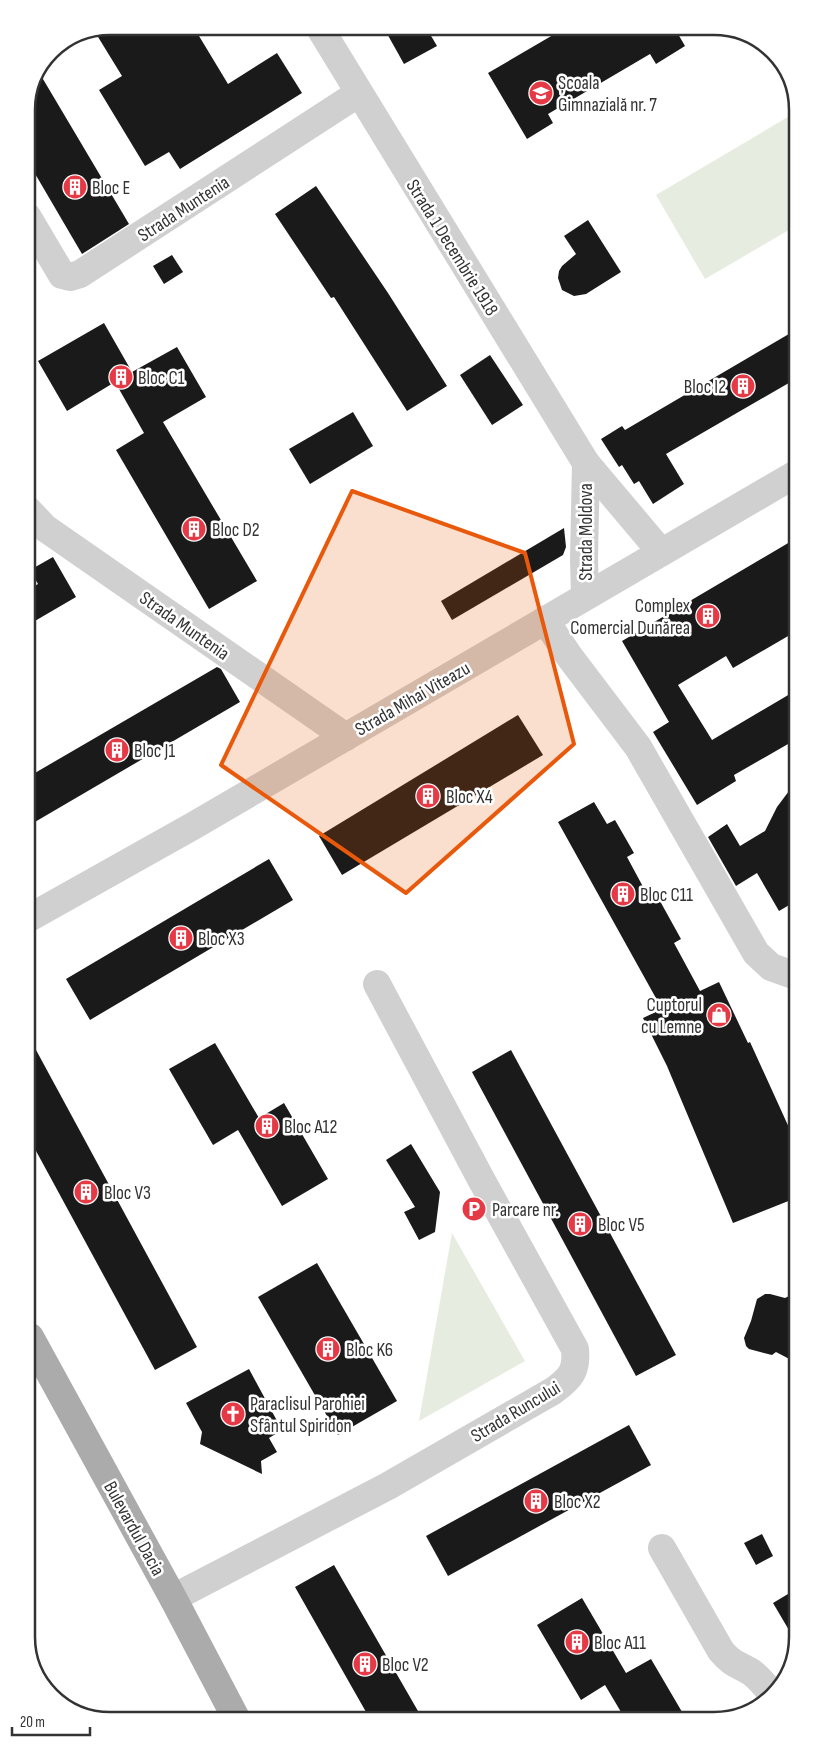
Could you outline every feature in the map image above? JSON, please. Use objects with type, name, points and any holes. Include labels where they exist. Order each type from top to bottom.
[{"type":"main road","name":"Bulevardul Dacia","points":[[35,1346],[174,1598],[233,1712]]},
{"type":"street","name":"Strada 1 Decembrie 1918","points":[[324,35],[586,463]]},
{"type":"street","name":"Strada Muntenia","points":[[35,229],[62,275],[70,278],[80,274],[358,93]]},
{"type":"street","name":"Strada Moldova","points":[[586,463],[661,552]]},
{"type":"street","name":"Strada Moldova","points":[[585,596],[586,463]]},
{"type":"street","name":"Strada Mihai Viteazu","points":[[35,915],[346,736],[789,477]]},
{"type":"street","name":"Strada Muntenia","points":[[35,517],[45,528],[346,736]]},
{"type":"street","points":[[545,620],[569,656],[638,747],[756,953],[771,967],[789,973]]},
{"type":"street","name":"Strada Runcului","points":[[174,1598],[388,1486],[553,1391],[572,1375],[576,1362],[575,1348],[482,1181],[377,984]]},
{"type":"street","points":[[662,1548],[720,1651],[731,1662],[752,1673],[767,1689]]},
{"type":"highlighted area","points":[[352,491],[525,553],[574,744],[406,893],[221,765]]},
{"type":"shaded area","points":[[789,116],[789,230],[705,279],[656,195]]},
{"type":"shaded area","points":[[452,1233],[525,1361],[419,1421]]},
{"type":"building","points":[[198,35],[228,84],[277,53],[302,93],[180,169],[169,152],[145,166],[99,90],[122,76],[97,36]]},
{"type":"building","points":[[388,35],[431,35],[437,46],[404,64]]},
{"type":"building","name":"Școala Gimnazială nr. 7","points":[[553,35],[679,35],[685,46],[656,64],[650,54],[548,114],[553,123],[527,139],[488,73]]},
{"type":"building","name":"Bloc E","points":[[43,78],[129,224],[82,254],[35,174],[35,105]]},
{"type":"building","points":[[316,186],[388,293],[447,386],[407,411],[334,297],[331,298],[275,214]]},
{"type":"building","points":[[588,220],[621,272],[586,294],[574,296],[562,290],[558,278],[562,266],[576,254],[564,236]]},
{"type":"building","points":[[172,255],[183,272],[164,284],[153,266]]},
{"type":"building","points":[[104,323],[132,372],[177,347],[206,397],[163,422],[257,581],[209,609],[116,450],[144,433],[115,382],[67,411],[38,361]]},
{"type":"building","points":[[789,334],[789,383],[666,454],[684,484],[653,504],[639,481],[634,484],[622,465],[619,467],[601,439],[622,426],[625,430]]},
{"type":"building","points":[[490,355],[523,405],[492,425],[460,375]]},
{"type":"building","points":[[353,412],[373,446],[310,484],[289,449]]},
{"type":"building","points":[[564,528],[566,547],[563,555],[452,620],[441,601]]},
{"type":"building","points":[[789,543],[789,635],[733,668],[726,656],[678,685],[712,740],[789,695],[789,743],[734,775],[736,781],[697,805],[653,732],[669,722],[622,641]]},
{"type":"building","points":[[53,557],[76,597],[35,621],[35,586],[38,584],[35,579],[35,567]]},
{"type":"building","name":"Bloc J1","points":[[217,667],[221,669],[240,702],[35,822],[35,773]]},
{"type":"building","name":"Bloc X4","points":[[518,715],[543,755],[342,875],[319,836]]},
{"type":"building","points":[[789,791],[789,905],[779,911],[757,873],[736,886],[708,837],[727,824],[740,846],[765,831],[777,807]]},
{"type":"building","points":[[594,802],[607,824],[615,820],[634,853],[627,857],[648,896],[655,892],[681,939],[674,943],[700,991],[719,982],[748,1043],[750,1042],[789,1128],[789,1201],[733,1223],[667,1066],[643,1018],[662,1009],[558,822]]},
{"type":"building","name":"Bloc X3","points":[[269,859],[293,900],[90,1020],[66,979]]},
{"type":"building","name":"Bloc A12","points":[[215,1043],[259,1118],[284,1103],[328,1179],[282,1206],[238,1130],[213,1145],[169,1069]]},
{"type":"building","name":"Bloc V3","points":[[35,1048],[197,1347],[155,1370],[35,1149]]},
{"type":"building","name":"Bloc V5","points":[[511,1050],[676,1355],[636,1376],[472,1072]]},
{"type":"building","points":[[411,1144],[440,1192],[435,1232],[419,1240],[404,1212],[415,1207],[386,1160]]},
{"type":"building","name":"Bloc K6","points":[[317,1263],[397,1401],[338,1435],[258,1297]]},
{"type":"building","points":[[765,1294],[785,1298],[789,1296],[789,1359],[776,1352],[772,1355],[749,1349],[744,1338],[757,1299]]},
{"type":"building","name":"Paraclisul Parohiei Sfântul Spiridon","points":[[249,1369],[282,1430],[269,1438],[277,1452],[261,1461],[262,1474],[200,1444],[202,1432],[186,1403]]},
{"type":"building","name":"Bloc X2","points":[[629,1425],[651,1465],[448,1576],[426,1536]]},
{"type":"building","points":[[762,1534],[773,1556],[756,1565],[744,1543]]},
{"type":"building","name":"Bloc V2","points":[[334,1565],[419,1712],[366,1712],[295,1587]]},
{"type":"building","points":[[789,1593],[789,1630],[773,1603]]},
{"type":"building","name":"Bloc A11","points":[[582,1598],[626,1673],[651,1659],[682,1712],[621,1712],[605,1685],[581,1700],[537,1625]]},
{"type":"place","name":"Școala Gimnazială nr. 7","points":[[541,93]]},
{"type":"place","name":"Bloc E","points":[[75,187]]},
{"type":"place","name":"Bloc C1","points":[[121,377]]},
{"type":"place","name":"Bloc I2","points":[[743,386]]},
{"type":"place","name":"Bloc D2","points":[[194,529]]},
{"type":"place","name":"Complex Comercial Dunărea","points":[[708,616]]},
{"type":"place","name":"Bloc J1","points":[[117,750]]},
{"type":"place","name":"Bloc X4","points":[[428,796]]},
{"type":"place","name":"Bloc C11","points":[[623,894]]},
{"type":"place","name":"Bloc X3","points":[[181,938]]},
{"type":"place","name":"Cuptorul cu Lemne","points":[[719,1015]]},
{"type":"place","name":"Bloc A12","points":[[267,1126]]},
{"type":"place","name":"Bloc V3","points":[[86,1192]]},
{"type":"place","name":"Parcare nr.","points":[[474,1209]]},
{"type":"place","name":"Bloc V5","points":[[580,1224]]},
{"type":"place","name":"Bloc K6","points":[[328,1349]]},
{"type":"place","name":"Paraclisul Parohiei Sfântul Spiridon","points":[[233,1414]]},
{"type":"place","name":"Bloc X2","points":[[536,1501]]},
{"type":"place","name":"Bloc A11","points":[[577,1642]]},
{"type":"place","name":"Bloc V2","points":[[365,1664]]}]
